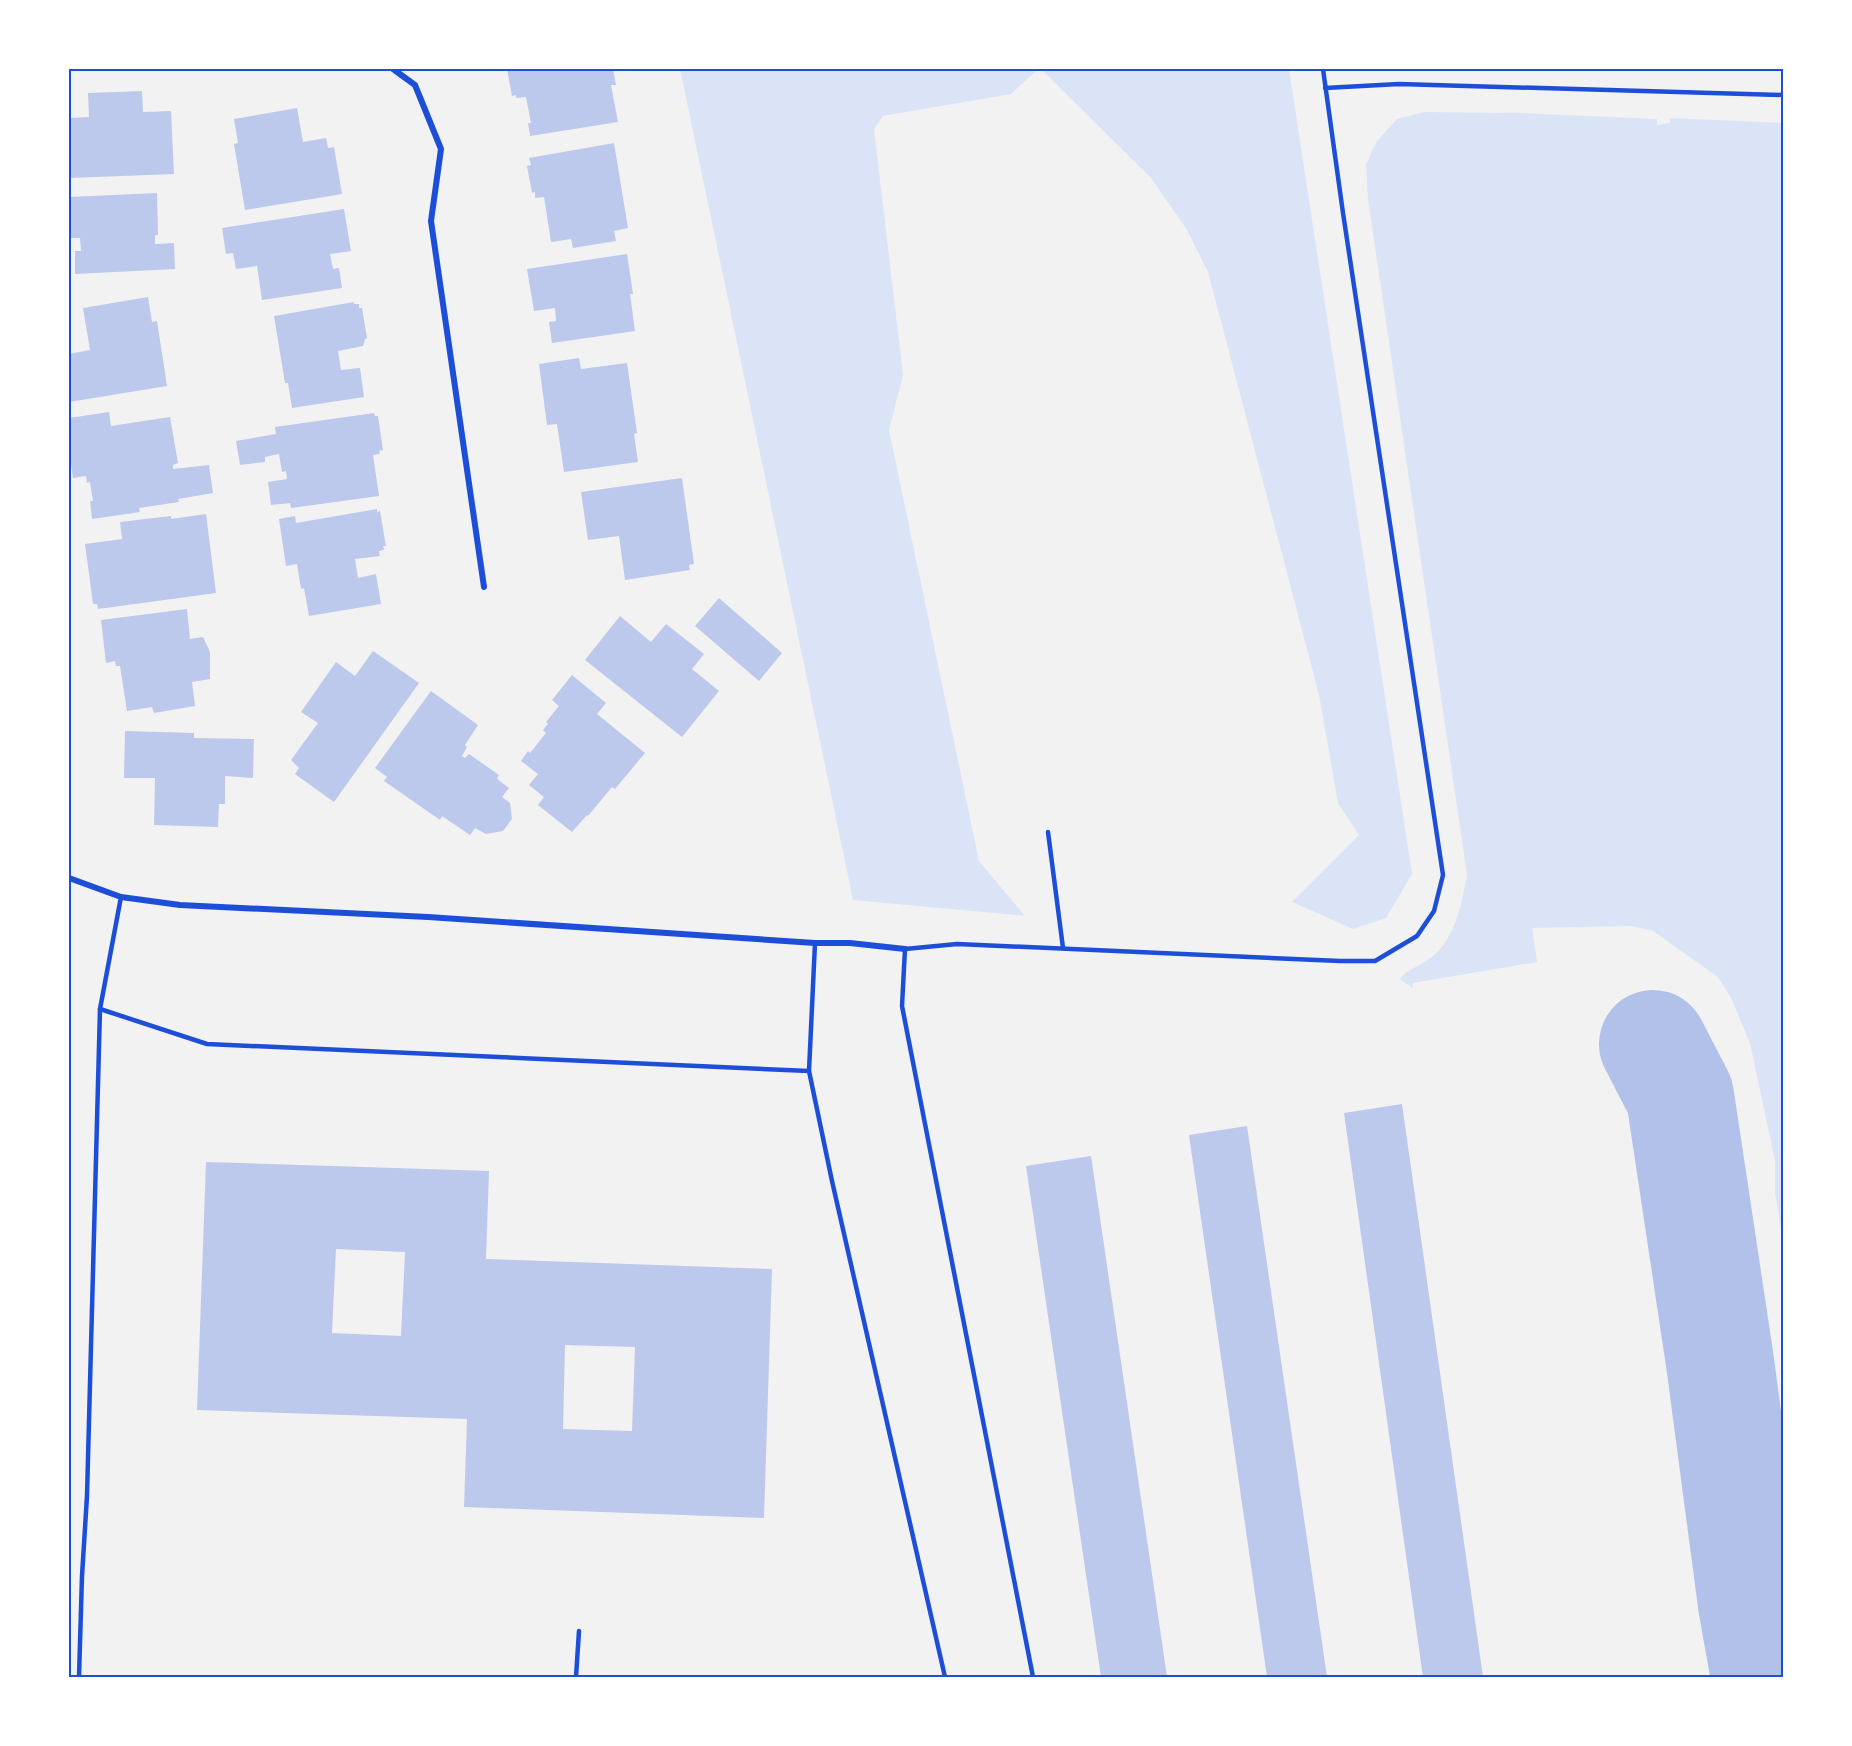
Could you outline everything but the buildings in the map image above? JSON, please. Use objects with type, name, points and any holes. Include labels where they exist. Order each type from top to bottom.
[{"type":"street","points":[[393,69],[415,86],[441,149],[431,221],[484,587]]},
{"type":"street","points":[[69,878],[120,897],[180,905],[428,917],[815,943],[849,943],[905,949]]},
{"type":"lane","points":[[1033,1677],[902,1006],[905,949],[957,944],[1375,961],[1416,936],[1434,911],[1443,875],[1323,69]]},
{"type":"lane","points":[[1325,88],[1399,84],[1783,95]]},
{"type":"lane","points":[[1048,832],[1063,948]]},
{"type":"lane","points":[[79,1677],[87,1496],[100,1009],[120,897]]},
{"type":"lane","points":[[815,943],[809,1071],[945,1677]]},
{"type":"lane","points":[[100,1009],[207,1044],[809,1071]]},
{"type":"lane","points":[[576,1677],[579,1631]]},
{"type":"shaded area","points":[[680,69],[1038,69],[1011,94],[883,116],[874,129],[903,375],[889,430],[979,861],[1025,916],[853,900]]},
{"type":"shaded area","points":[[1041,69],[1289,69],[1412,874],[1386,918],[1353,929],[1292,902],[1359,835],[1338,803],[1319,695],[1208,272],[1187,230],[1151,178]]},
{"type":"shaded area","points":[[1425,112],[1518,113],[1657,119],[1657,125],[1670,123],[1670,118],[1783,123],[1783,1242],[1775,1192],[1775,1161],[1750,1043],[1731,998],[1718,977],[1653,931],[1631,926],[1532,928],[1537,962],[1413,983],[1413,988],[1399,979],[1434,955],[1448,938],[1457,918],[1467,875],[1368,199],[1366,165],[1376,142],[1397,119]]},
{"type":"taxiway","points":[[1653,1044],[1680,1096],[1720,1362],[1752,1604],[1765,1677]]}]
